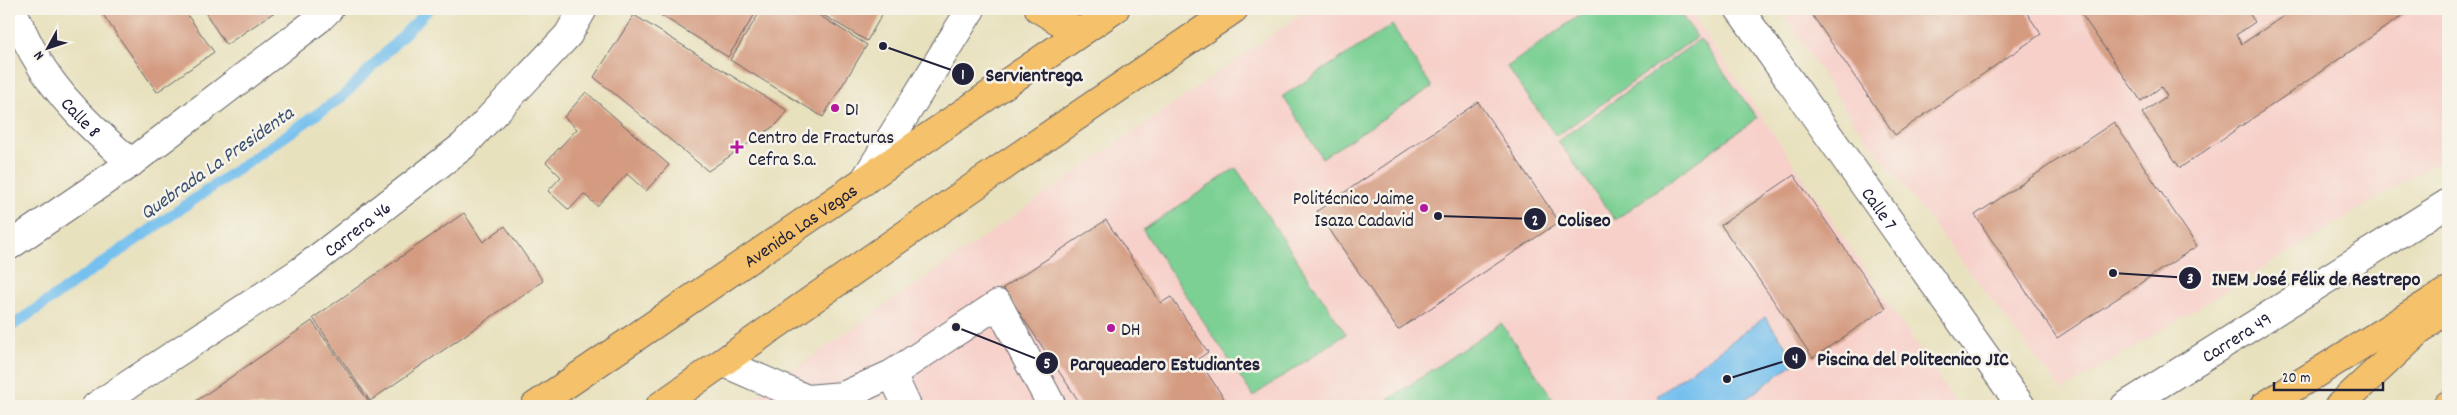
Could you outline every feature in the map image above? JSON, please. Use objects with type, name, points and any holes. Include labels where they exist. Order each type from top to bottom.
[{"type":"main road","points":[[1039,9],[1079,33]]},
{"type":"main road","name":"Avenida Las Vegas","points":[[535,406],[1115,9]]},
{"type":"main road","points":[[660,406],[982,181],[1234,9]]},
{"type":"main road","points":[[2264,406],[2448,291]]},
{"type":"main road","points":[[2338,406],[2448,304]]},
{"type":"street","name":"Calle 8","points":[[12,9],[34,55],[58,89],[86,123],[131,163]]},
{"type":"street","points":[[9,246],[131,163],[319,19],[329,9]]},
{"type":"street","name":"Carrera 46","points":[[96,406],[302,271],[463,146],[568,35],[583,9]]},
{"type":"street","points":[[864,181],[970,9]]},
{"type":"street","name":"Calle 7","points":[[1740,9],[2022,406]]},
{"type":"street","name":"Carrera 49","points":[[2125,406],[2448,203]]},
{"type":"street","points":[[724,363],[807,399],[843,396],[892,374],[998,304],[1052,406]]},
{"type":"street","points":[[892,374],[907,406]]},
{"type":"shaded area","name":"Politécnico Jaime Isaza Cadavid","points":[[1309,9],[1689,9],[1958,406],[742,406]]},
{"type":"shaded area","points":[[1780,9],[2448,9],[2448,155],[2062,391],[1850,117]]},
{"type":"green space","points":[[1588,9],[1677,9],[1697,37],[1556,136],[1507,67]]},
{"type":"green space","points":[[1392,25],[1432,87],[1322,158],[1283,96]]},
{"type":"green space","points":[[1700,39],[1757,118],[1615,220],[1558,141]]},
{"type":"green space","points":[[1236,168],[1346,334],[1253,396],[1143,230]]},
{"type":"green space","points":[[1501,323],[1558,406],[1379,406]]},
{"type":"water","points":[[1765,317],[1797,361],[1736,406],[1664,406],[1657,396]]},
{"type":"building","points":[[99,9],[183,9],[214,52],[157,92]]},
{"type":"building","points":[[203,9],[279,9],[226,45]]},
{"type":"building","points":[[651,9],[758,9],[728,57]]},
{"type":"building","points":[[762,9],[809,9],[867,45],[823,117],[730,60]]},
{"type":"building","points":[[813,9],[885,9],[867,41]]},
{"type":"building","points":[[1808,9],[2024,9],[2041,34],[1895,135]]},
{"type":"building","points":[[2078,9],[2246,9],[2255,22],[2236,35],[2242,44],[2294,9],[2412,9],[2180,168],[2142,113],[2167,96],[2161,87],[2141,101]]},
{"type":"building","points":[[634,15],[788,111],[777,124],[708,171],[594,77]]},
{"type":"building","points":[[586,92],[669,165],[646,191],[627,174],[597,206],[584,194],[569,210],[548,191],[561,177],[546,162],[577,129],[564,117]]},
{"type":"building","points":[[1478,102],[1559,222],[1398,330],[1317,211]]},
{"type":"building","points":[[2114,122],[2197,246],[2057,338],[1975,215]]},
{"type":"building","points":[[1794,175],[1886,308],[1813,358],[1721,225]]},
{"type":"building","points":[[464,213],[483,242],[505,226],[543,281],[370,401],[313,318]]},
{"type":"building","name":"DH","points":[[1106,220],[1161,303],[1171,297],[1208,352],[1198,359],[1229,406],[1082,406],[1003,288]]},
{"type":"building","points":[[312,321],[369,402],[363,406],[189,406]]},
{"type":"waterway","name":"Quebrada La Presidenta","points":[[9,328],[343,96],[429,9]]},
{"type":"place","name":"Servientrega","points":[[883,46]]},
{"type":"place","name":"D1","points":[[835,108]]},
{"type":"place","name":"Centro de Fracturas Cefra S.a.","points":[[737,147]]},
{"type":"place","name":"Politécnico Jaime Isaza Cadavid","points":[[1424,208]]},
{"type":"place","name":"Coliseo","points":[[1438,216]]},
{"type":"place","name":"INEM José Félix de Restrepo","points":[[2113,273]]},
{"type":"place","name":"Parqueadero Estudiantes","points":[[956,327]]},
{"type":"place","name":"DH","points":[[1111,328]]},
{"type":"place","name":"Piscina del Politecnico JIC","points":[[1727,379]]}]
